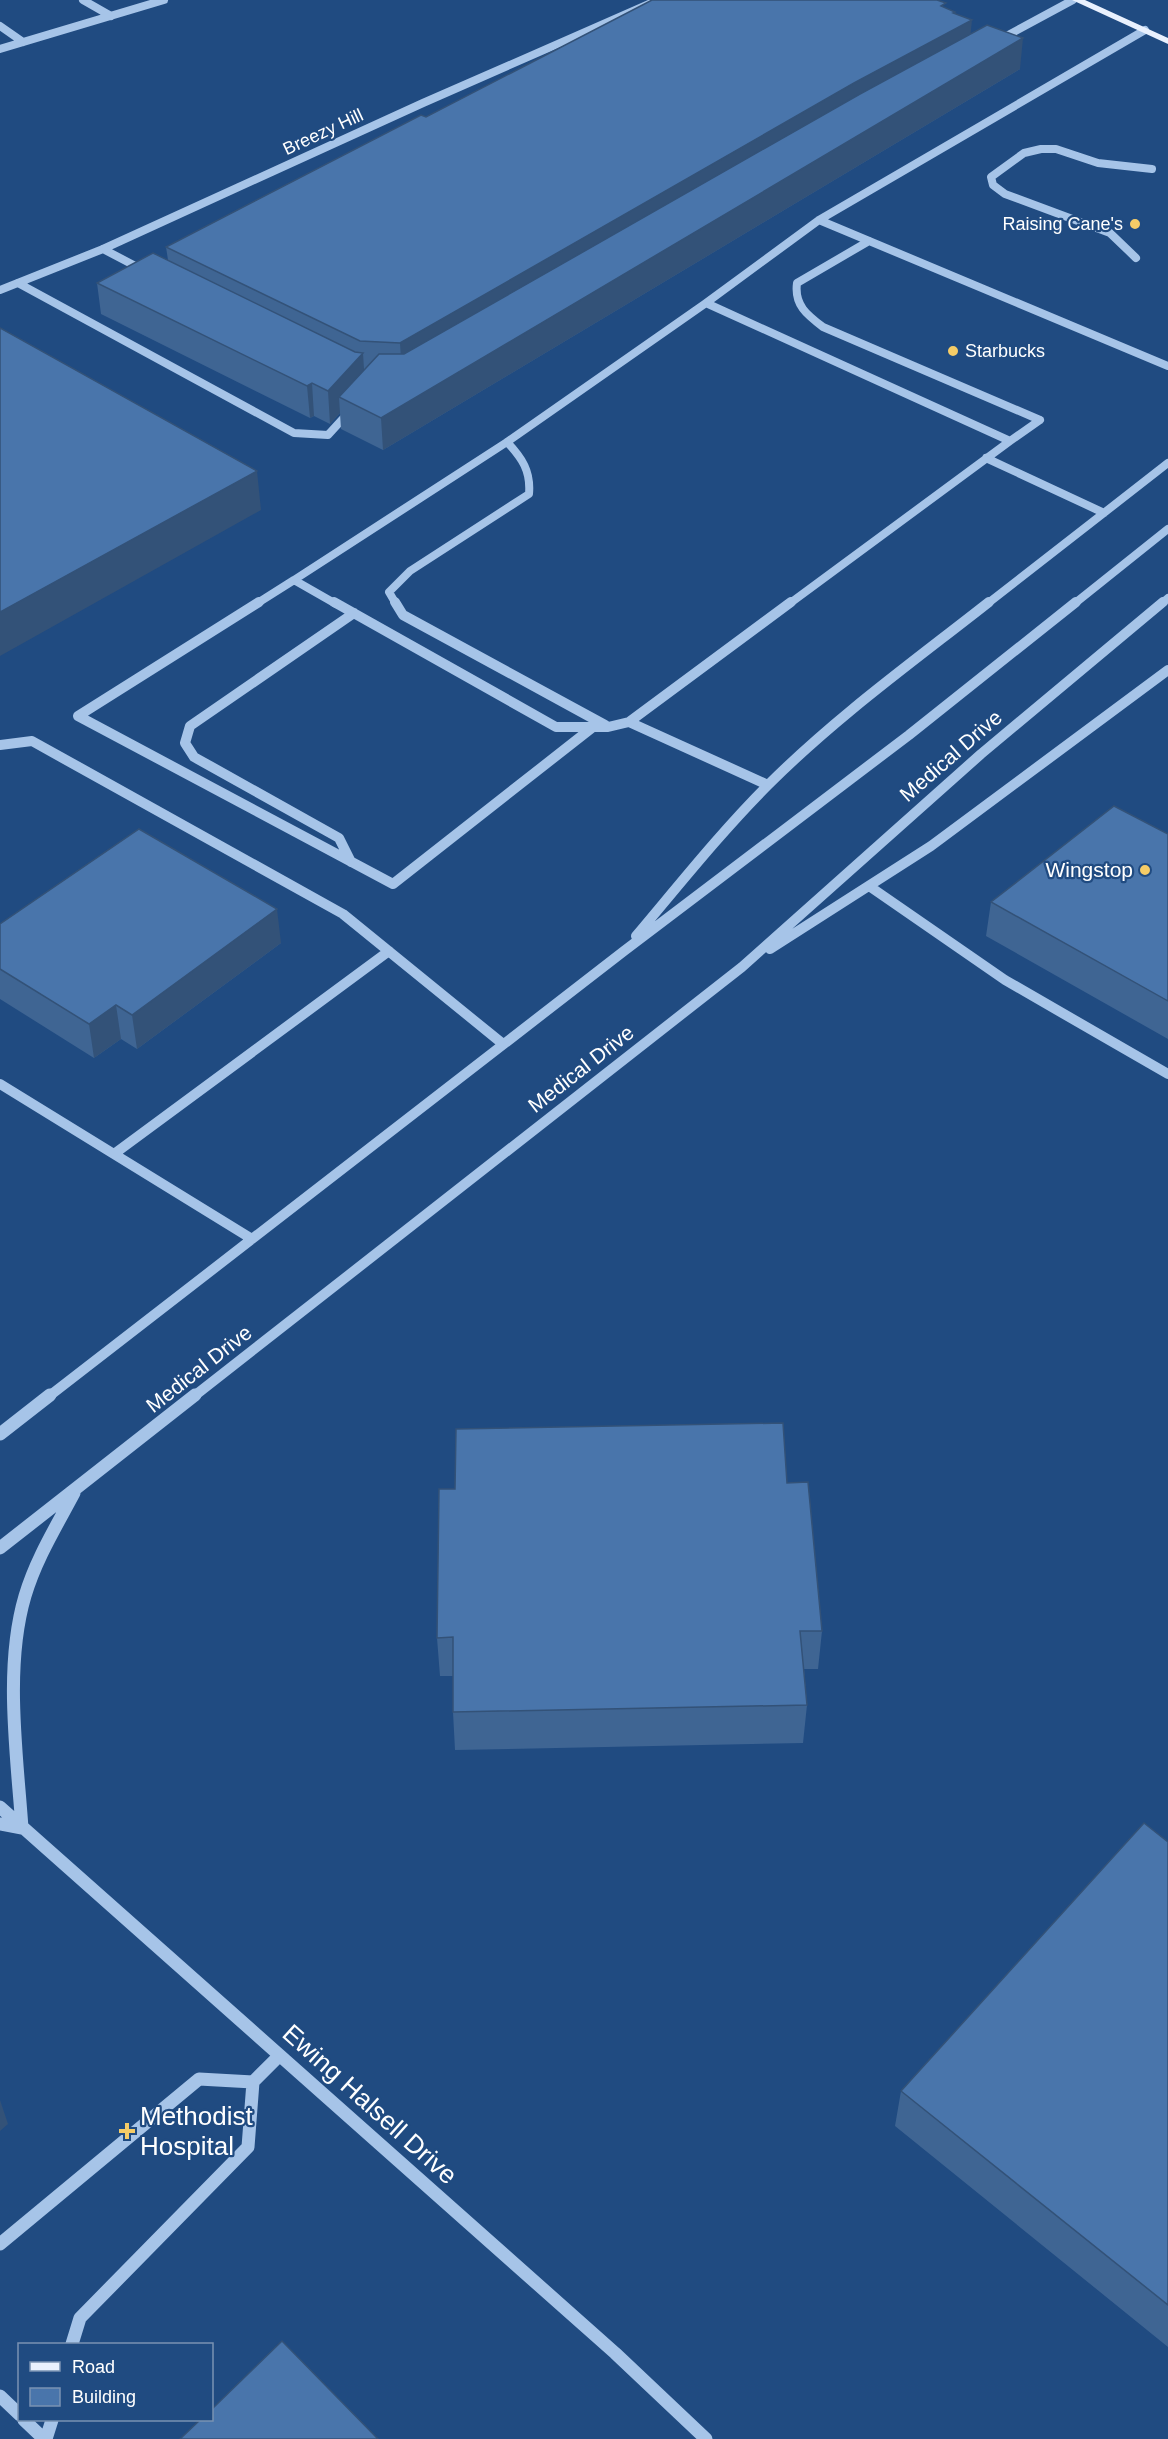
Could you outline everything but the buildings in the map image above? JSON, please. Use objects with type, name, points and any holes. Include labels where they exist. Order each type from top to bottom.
[{"type":"main road","points":[[1077,0],[1168,41]]},
{"type":"street","points":[[83,0],[111,16]]},
{"type":"street","points":[[0,49],[164,0]]},
{"type":"street","name":"Breezy Hill","points":[[0,290],[104,249],[423,103],[658,0]]},
{"type":"street","points":[[992,44],[1073,0]]},
{"type":"street","points":[[0,26],[23,42]]},
{"type":"street","points":[[593,727],[393,884],[78,716],[507,442],[706,303],[819,220],[1145,30]]},
{"type":"street","points":[[990,35],[1000,40]]},
{"type":"street","points":[[1136,258],[1110,233],[1005,194],[993,185],[991,177],[1024,153],[1041,150],[1056,150],[1098,163],[1152,169]]},
{"type":"street","points":[[819,220],[1168,366]]},
{"type":"street","points":[[294,580],[556,727],[608,727],[629,722],[1040,420],[823,327],[802,312],[794,294],[796,283],[868,241]]},
{"type":"street","points":[[104,249],[153,275]]},
{"type":"street","points":[[18,283],[294,433],[328,435],[356,404]]},
{"type":"street","points":[[706,303],[1010,441]]},
{"type":"street","points":[[507,442],[524,461],[532,478],[529,494],[410,571],[389,592],[403,615],[608,727]]},
{"type":"street","points":[[986,458],[1104,513]]},
{"type":"street","points":[[624,951],[709,849],[768,785],[847,713],[1168,463]]},
{"type":"street","name":"Medical Drive","points":[[2,1431],[624,951],[909,735],[1168,529]]},
{"type":"street","name":"Medical Drive","points":[[0,1548],[742,967],[981,754],[1168,598]]},
{"type":"street","points":[[351,862],[339,838],[194,757],[185,743],[190,726],[354,613]]},
{"type":"street","points":[[742,967],[932,846],[1168,670]]},
{"type":"street","points":[[629,722],[768,785]]},
{"type":"street","points":[[0,745],[32,741],[343,914],[503,1044]]},
{"type":"street","points":[[869,886],[1005,980],[1168,1074]]},
{"type":"street","points":[[114,1154],[389,951]]},
{"type":"street","points":[[0,1084],[252,1239]]},
{"type":"street","points":[[0,1824],[22,1828],[15,1728],[21,1613],[33,1571],[76,1490]]},
{"type":"street","name":"Ewing Halsell Drive","points":[[0,1807],[646,2381],[706,2439]]},
{"type":"street","points":[[72,2343],[80,2318],[248,2147],[253,2082],[279,2056]]},
{"type":"street","points":[[0,2244],[199,2079],[253,2082]]},
{"type":"street","points":[[0,2396],[18,2413]]},
{"type":"street","points":[[25,2421],[45,2439],[52,2421]]},
{"type":"place","name":"Raising Cane's","points":[[1135,224]]},
{"type":"place","name":"Starbucks","points":[[953,351]]},
{"type":"place","name":"Wingstop","points":[[1145,870]]},
{"type":"place","name":"Methodist Hospital","points":[[127,2131]]}]
